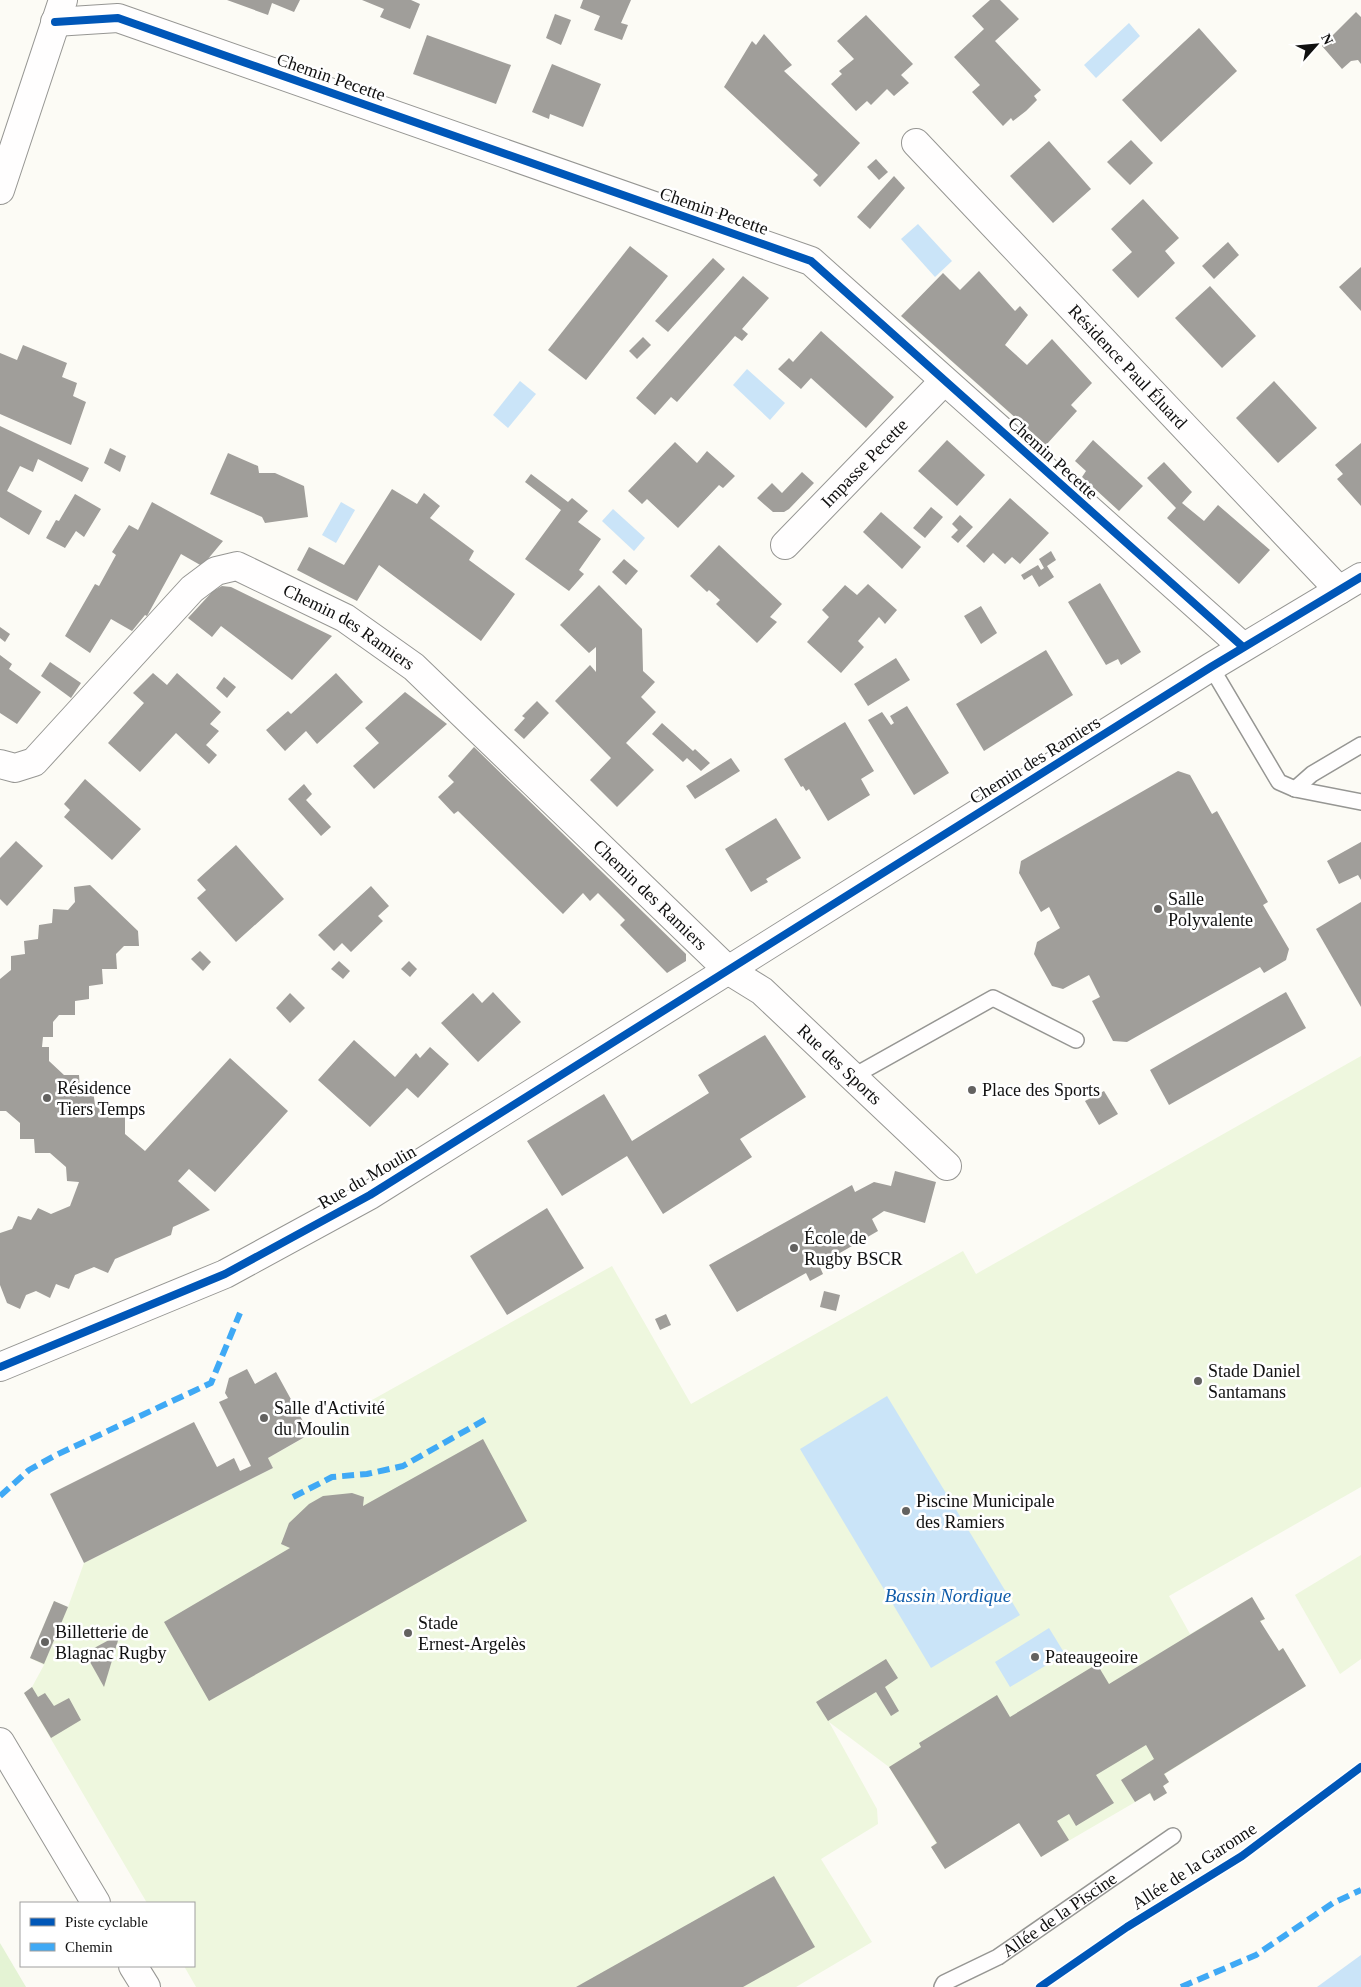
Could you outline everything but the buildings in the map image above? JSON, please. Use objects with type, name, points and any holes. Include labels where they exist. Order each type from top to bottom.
[{"type":"street","points":[[0,190],[59,11]]},
{"type":"street","name":"Chemin Pecette","points":[[59,11],[118,18],[811,261],[1243,647]]},
{"type":"street","name":"Résidence Paul Éluard","points":[[916,143],[1350,584]]},
{"type":"street","name":"Impasse Pecette","points":[[785,545],[944,381]]},
{"type":"street","name":"Chemin des Ramiers","points":[[0,764],[15,768],[34,762],[192,590],[216,571],[237,566],[345,618],[414,667],[728,970],[1243,647],[1350,584]]},
{"type":"street","name":"Rue des Sports","points":[[728,970],[762,991],[947,1166]]},
{"type":"street","name":"Rue du Moulin","points":[[0,1367],[224,1274],[370,1195],[728,970]]},
{"type":"street","points":[[0,1742],[95,1902]]},
{"type":"street","points":[[134,1967],[146,1987]]},
{"type":"lane","points":[[1211,667],[1279,782],[1295,789],[1361,802]]},
{"type":"lane","points":[[1295,789],[1312,774],[1361,745]]},
{"type":"lane","points":[[852,1077],[993,998],[1076,1040]]},
{"type":"lane","name":"Allée de la Piscine","points":[[943,1985],[998,1957],[1173,1836]]},
{"type":"green space","points":[[1361,1056],[1361,1487],[1169,1596],[1190,1634],[1252,1597],[1265,1619],[1260,1622],[1278,1651],[1283,1648],[1306,1686],[1165,1774],[1169,1782],[1163,1786],[1167,1793],[1154,1801],[1149,1794],[1041,1857],[1019,1823],[945,1869],[931,1847],[936,1843],[889,1767],[829,1722],[877,1809],[878,1824],[821,1859],[872,1942],[796,1987],[196,1987],[185,1967],[195,1967],[195,1902],[146,1902],[24,1693],[32,1687],[44,1665],[30,1658],[54,1601],[68,1607],[84,1563],[273,1468],[268,1458],[612,1266],[691,1404],[963,1251],[976,1274]]},
{"type":"green space","points":[[1361,1555],[1361,1659],[1340,1674],[1295,1595]]},
{"type":"green space","points":[[0,1943],[26,1987],[0,1987]]},
{"type":"water","points":[[1129,23],[1140,36],[1096,78],[1084,65]]},
{"type":"water","points":[[918,224],[952,261],[935,277],[901,239]]},
{"type":"water","points":[[747,369],[785,403],[770,420],[733,385]]},
{"type":"water","points":[[520,381],[536,394],[508,428],[493,415]]},
{"type":"water","points":[[341,502],[355,510],[336,543],[322,535]]},
{"type":"water","points":[[613,509],[645,538],[634,551],[602,521]]},
{"type":"water","name":"Bassin Nordique","points":[[887,1396],[1020,1615],[931,1668],[800,1449]]},
{"type":"water","name":"Pateaugeoire","points":[[1049,1628],[1068,1659],[1057,1665],[1055,1660],[1010,1687],[995,1662]]},
{"type":"water","points":[[1361,1955],[1361,1987],[1317,1987]]},
{"type":"marked path","points":[[0,1496],[29,1470],[54,1456],[211,1383],[240,1313]]},
{"type":"marked path","points":[[293,1497],[332,1477],[367,1474],[403,1466],[488,1418]]},
{"type":"marked path","points":[[1181,1987],[1256,1955],[1333,1903],[1361,1890]]},
{"type":"cycle path","points":[[55,22],[118,18],[811,261],[1243,647]]},
{"type":"cycle path","points":[[0,1367],[225,1274],[370,1195],[1211,667],[1361,577]]},
{"type":"cycle path","name":"Allée de la Garonne","points":[[1040,1987],[1127,1927],[1242,1856],[1361,1767]]},
{"type":"place","name":"Salle Polyvalente","points":[[1158,909]]},
{"type":"place","name":"Place des Sports","points":[[972,1090]]},
{"type":"place","name":"Résidence Tiers Temps","points":[[47,1098]]},
{"type":"place","name":"École de Rugby BSCR","points":[[794,1248]]},
{"type":"place","name":"Stade Daniel Santamans","points":[[1198,1381]]},
{"type":"place","name":"Salle d'Activité du Moulin","points":[[264,1418]]},
{"type":"place","name":"Piscine Municipale des Ramiers","points":[[906,1511]]},
{"type":"place","name":"Stade Ernest-Argelès","points":[[408,1633]]},
{"type":"place","name":"Billetterie de Blagnac Rugby","points":[[45,1642]]},
{"type":"place","name":"Pateaugeoire","points":[[1035,1657]]}]
